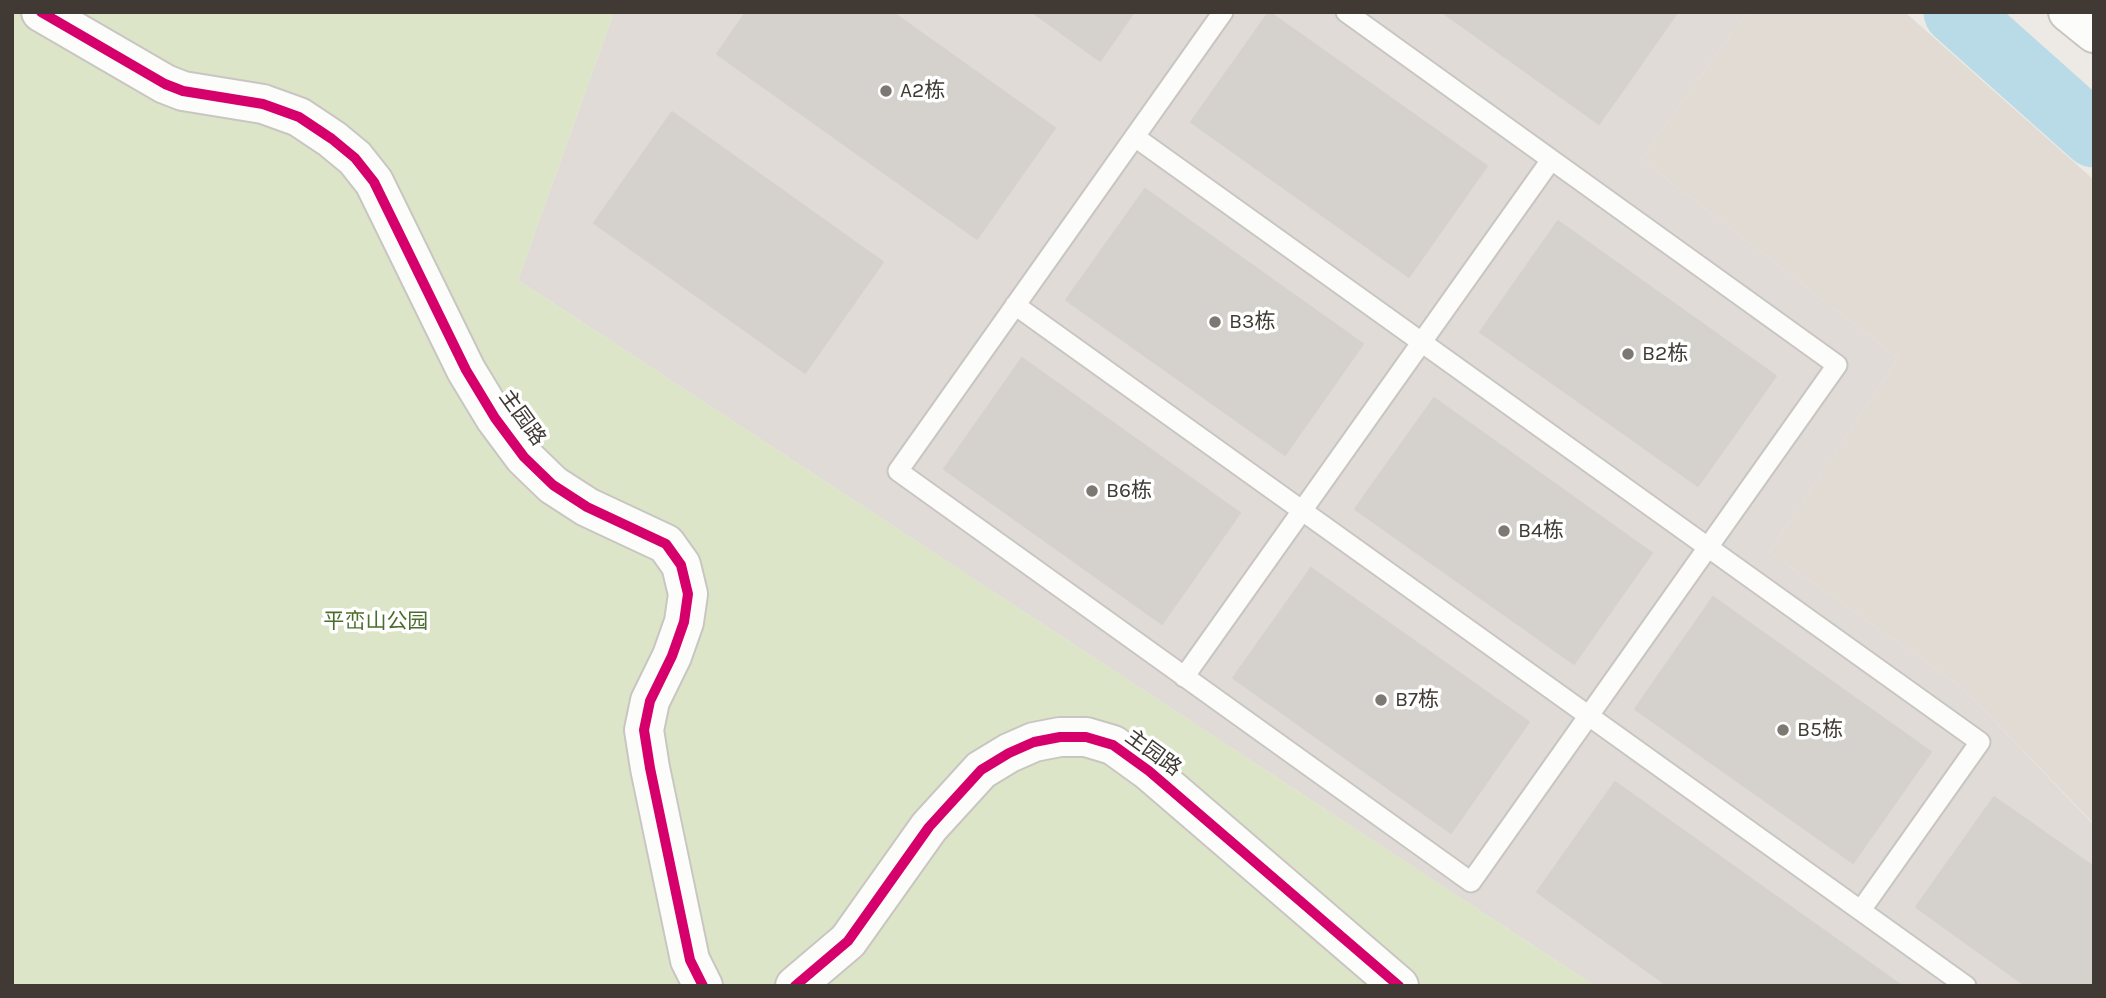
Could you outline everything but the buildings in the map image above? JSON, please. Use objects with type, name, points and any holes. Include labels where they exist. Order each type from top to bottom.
[{"type":"street","name":"主园路","points":[[41,12],[165,83],[194,93],[263,104],[299,117],[355,158],[379,191],[466,370],[495,418],[524,457],[553,485],[587,507],[666,544],[681,565],[688,594],[684,622],[672,656],[650,701],[644,730],[691,960],[703,986]]},
{"type":"street","points":[[2068,12],[2094,33]]},
{"type":"street","name":"主园路","points":[[795,986],[848,941],[929,827],[981,771],[1009,753],[1034,742],[1060,737],[1086,737],[1113,745],[1149,771],[1399,986]]},
{"type":"lane","points":[[1223,12],[898,471],[1471,882],[1837,365],[1346,12]]},
{"type":"lane","points":[[1135,137],[1980,742],[1861,910]]},
{"type":"lane","points":[[1184,677],[1551,160]]},
{"type":"lane","points":[[1015,305],[1966,986]]},
{"type":"shaded area","points":[[614,12],[1747,12],[1641,159],[1898,358],[1769,552],[1963,688],[2094,825],[2094,986],[1595,986],[518,280]]},
{"type":"shaded area","points":[[1747,12],[1905,12],[2094,180],[2094,824],[1963,688],[1769,552],[1898,358],[1641,159]]},
{"type":"green space","name":"平峦山公园","points":[[12,12],[614,12],[518,280],[1595,986],[12,986]]},
{"type":"waterway","points":[[1956,12],[2094,135]]},
{"type":"cycle path","points":[[41,12],[165,84],[183,91],[263,104],[299,117],[355,158],[374,182],[466,370],[495,418],[524,457],[553,485],[587,507],[666,544],[681,565],[688,594],[684,622],[672,656],[650,701],[644,730],[690,960],[703,986]]},
{"type":"cycle path","points":[[795,986],[848,941],[929,827],[981,770],[1034,742],[1060,737],[1086,737],[1113,745],[1149,771],[1399,986]]},
{"type":"place","name":"A2栋","points":[[886,91]]},
{"type":"place","name":"B3栋","points":[[1215,322]]},
{"type":"place","name":"B2栋","points":[[1628,354]]},
{"type":"place","name":"B6栋","points":[[1092,491]]},
{"type":"place","name":"B4栋","points":[[1504,531]]},
{"type":"place","name":"B7栋","points":[[1381,700]]},
{"type":"place","name":"B5栋","points":[[1783,730]]}]
